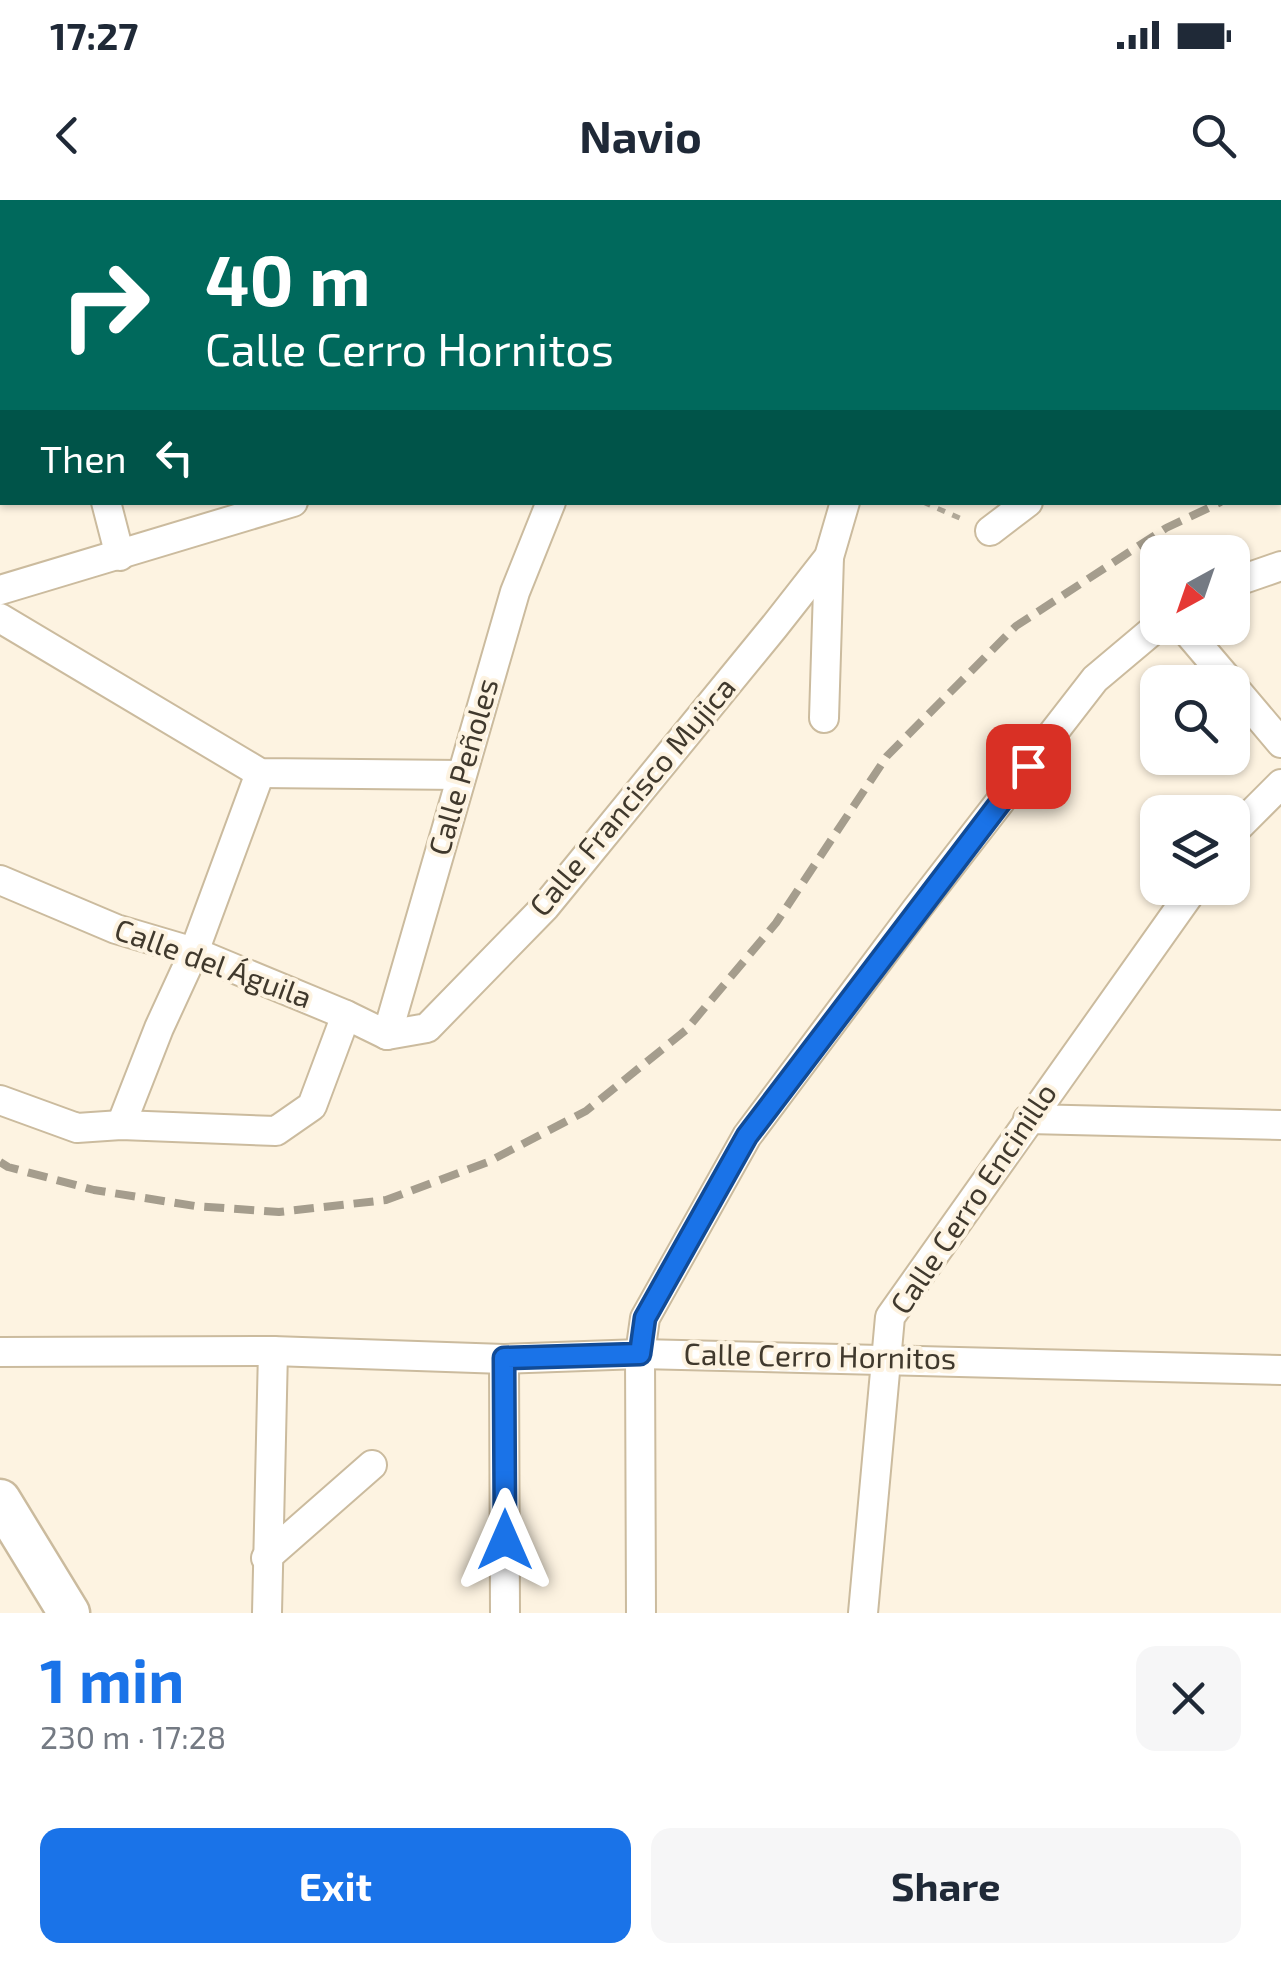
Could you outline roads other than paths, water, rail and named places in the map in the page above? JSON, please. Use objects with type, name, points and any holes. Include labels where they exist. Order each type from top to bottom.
[{"type":"main road","points":[[0,1500],[69,1613]]},
{"type":"main road","points":[[0,1535],[48,1613]]},
{"type":"street","points":[[107,505],[120,556]]},
{"type":"street","points":[[0,590],[283,505]]},
{"type":"street","name":"Calle Peñoles","points":[[386,1035],[515,592],[550,505]]},
{"type":"street","name":"Calle Francisco Mujica","points":[[824,718],[829,557],[844,505]]},
{"type":"street","points":[[990,531],[1024,505]]},
{"type":"street","name":"Calle Francisco Mujica","points":[[386,1035],[427,1028],[545,907],[829,557]]},
{"type":"street","points":[[1250,577],[1281,566]]},
{"type":"street","points":[[0,618],[260,772],[461,775]]},
{"type":"street","points":[[641,1613],[640,1354],[645,1318],[747,1136],[1095,680],[1140,641]]},
{"type":"street","points":[[1198,645],[1215,665]]},
{"type":"street","points":[[1250,706],[1281,742]]},
{"type":"street","points":[[121,1125],[194,952],[260,772]]},
{"type":"street","points":[[1250,816],[1281,784]]},
{"type":"street","name":"Calle del Águila","points":[[0,880],[116,929],[194,952],[346,1014],[386,1035]]},
{"type":"street","name":"Calle Cerro Encinillo","points":[[863,1613],[890,1316],[1182,905]]},
{"type":"street","points":[[0,1100],[77,1128],[121,1125],[276,1131],[312,1106],[346,1014]]},
{"type":"street","points":[[1028,1119],[1281,1125]]},
{"type":"street","points":[[267,1613],[272,1351]]},
{"type":"street","name":"Calle Cerro Hornitos","points":[[0,1352],[272,1351],[504,1358],[640,1354],[1281,1370]]},
{"type":"street","points":[[504,1358],[505,1613]]},
{"type":"street","points":[[266,1558],[372,1465]]},
{"type":"railway","points":[[0,1162],[94,1190],[195,1206],[279,1212],[386,1200],[488,1162],[586,1111],[686,1030],[776,923],[887,756],[1016,626],[1166,528],[1215,505]]}]
